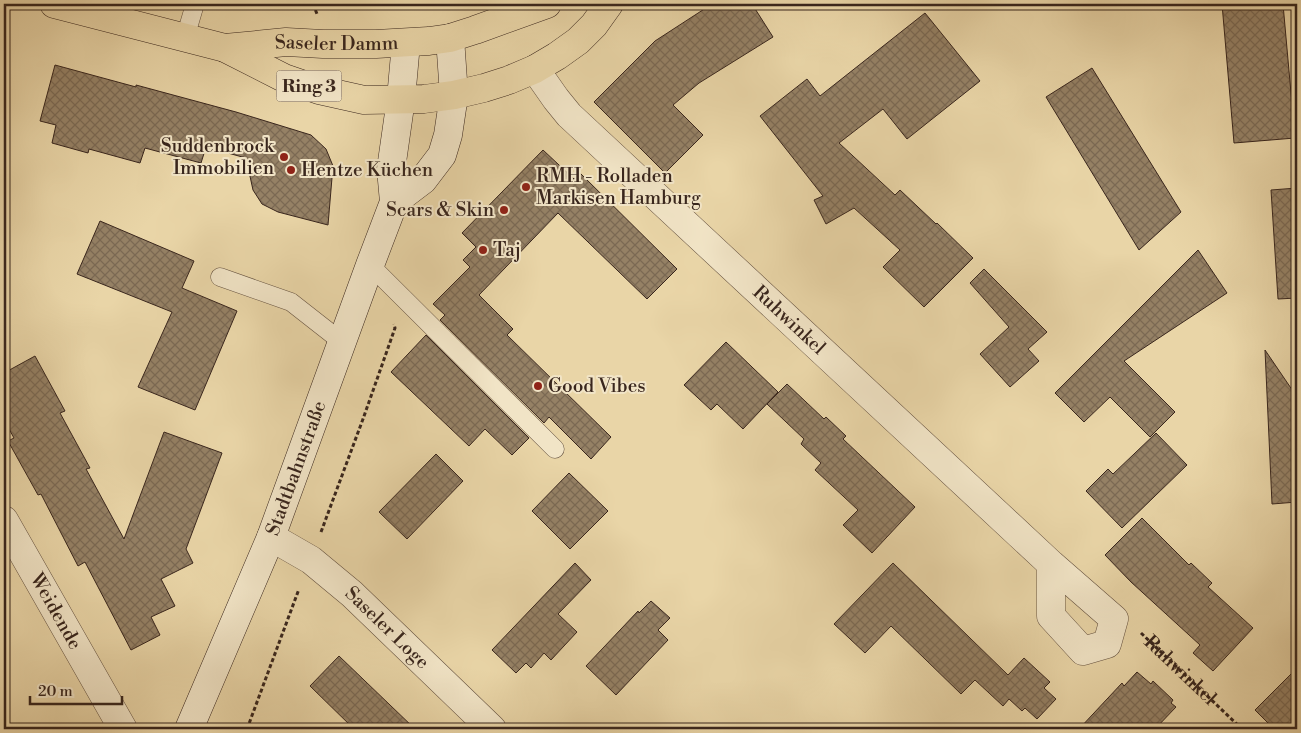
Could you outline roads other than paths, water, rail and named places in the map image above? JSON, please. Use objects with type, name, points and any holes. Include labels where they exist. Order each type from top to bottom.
[{"type":"main road","name":"Saseler Damm","points":[[54,4],[116,12],[185,38],[225,48],[284,78],[319,90],[364,100],[424,99],[454,95]]},
{"type":"main road","name":"Ring 3","points":[[450,38],[547,4]]},
{"type":"main road","name":"Ring 3","points":[[454,95],[484,88],[536,69],[578,41],[594,25],[609,4]]},
{"type":"main road","name":"Saseler Damm","points":[[225,48],[286,42],[323,44],[406,43],[450,38]]},
{"type":"street","points":[[394,202],[423,180],[442,155],[448,135],[454,95],[450,38]]},
{"type":"street","name":"Stadtbahnstraße","points":[[189,729],[271,537],[394,202],[391,169],[401,99],[406,43]]},
{"type":"street","name":"Ruhwinkel","points":[[536,69],[569,115],[1051,564],[1114,619],[1107,644],[1083,651],[1051,616],[1051,564]]},
{"type":"street","name":"Weidende","points":[[4,520],[123,729]]},
{"type":"street","name":"Saseler Loge","points":[[271,537],[310,560],[352,594],[492,729]]},
{"type":"lane","points":[[185,38],[195,4]]},
{"type":"lane","points":[[370,265],[555,449]]},
{"type":"lane","points":[[220,278],[291,302],[342,342]]},
{"type":"place","name":"Suddenbrock Immobilien","points":[[284,157]]},
{"type":"place","name":"Hentze Küchen","points":[[291,170]]},
{"type":"place","name":"RMH - Rolladen Markisen Hamburg","points":[[526,187]]},
{"type":"place","name":"Scars & Skin","points":[[504,210]]},
{"type":"place","name":"Taj","points":[[483,250]]},
{"type":"place","name":"Good Vibes","points":[[538,386]]}]
